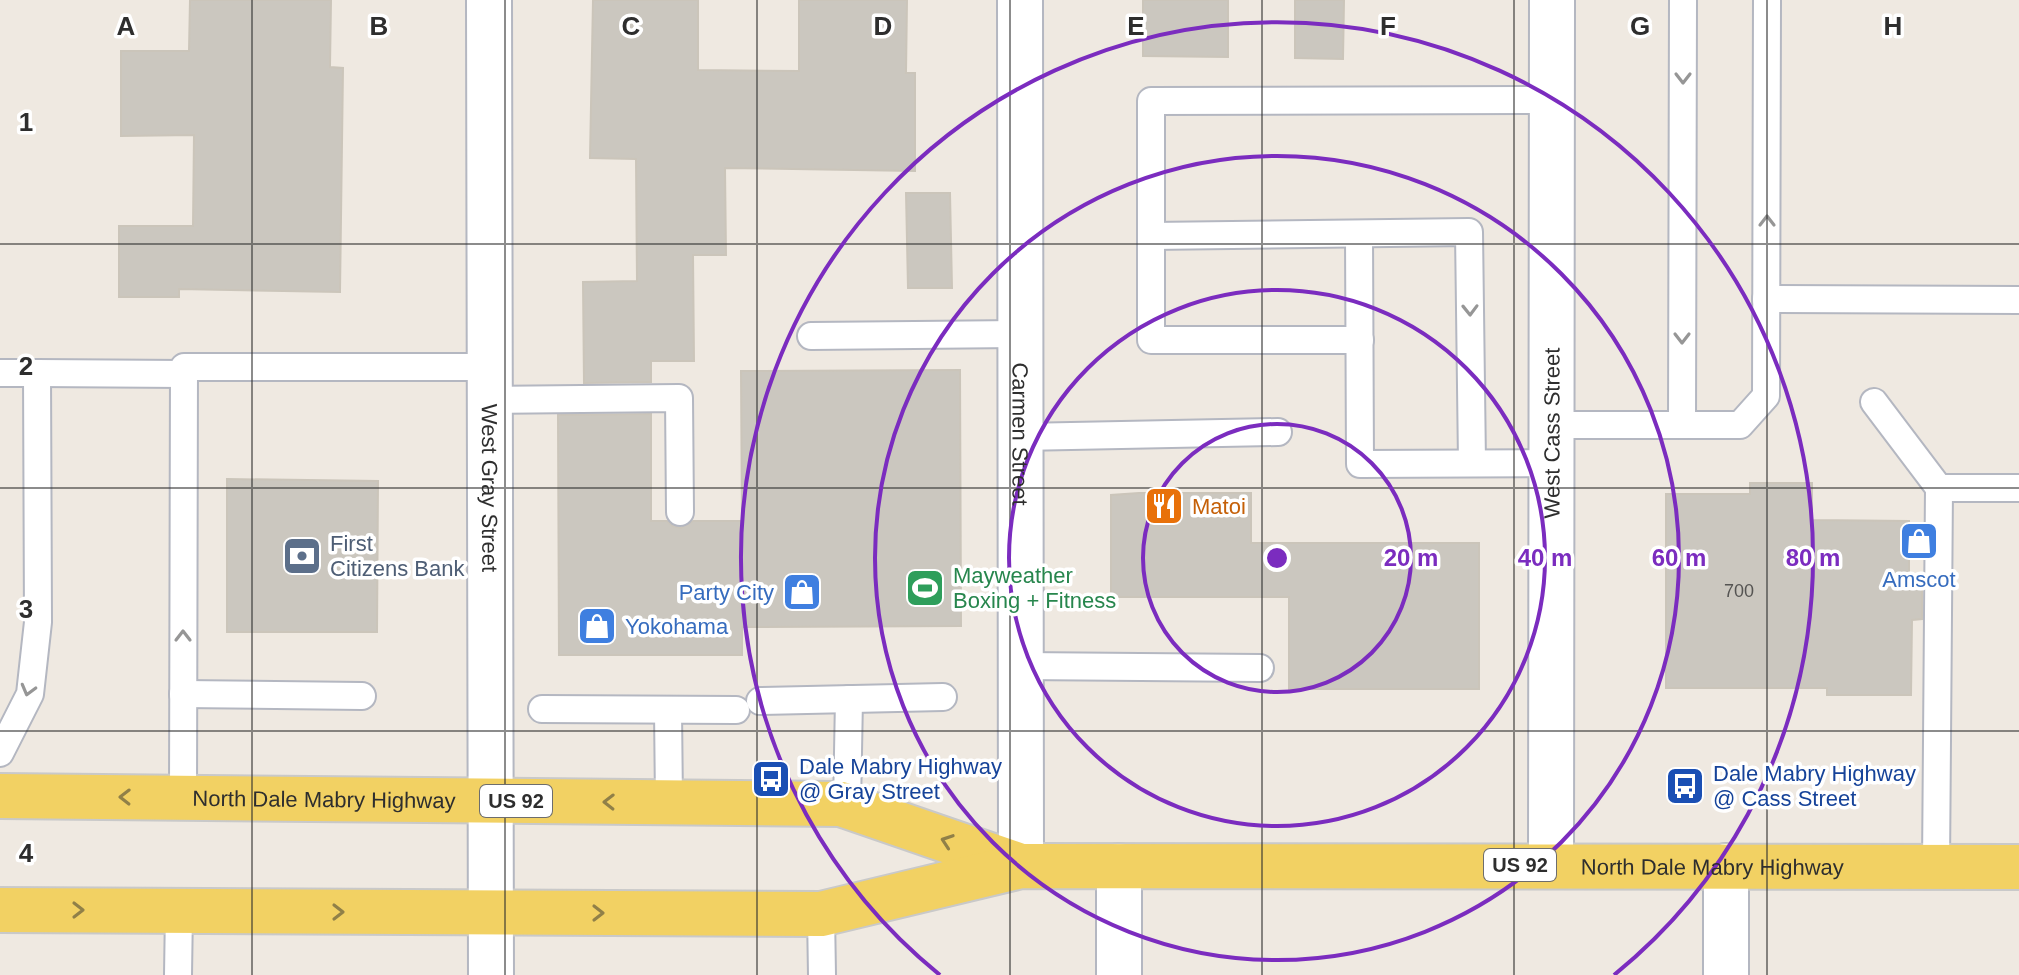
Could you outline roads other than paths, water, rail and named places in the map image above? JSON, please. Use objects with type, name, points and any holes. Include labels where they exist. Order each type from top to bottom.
[{"type":"main road","name":"North Dale Mabry Highway","points":[[0,796],[847,806],[1021,866]]},
{"type":"main road","name":"North Dale Mabry Highway","points":[[0,910],[821,914],[1021,866],[2019,867]]},
{"type":"street","name":"West Gray Street","points":[[489,0],[491,975]]},
{"type":"street","name":"Carmen Street","points":[[1020,0],[1021,866]]},
{"type":"street","name":"West Cass Street","points":[[1551,865],[1552,0]]},
{"type":"street","points":[[1119,866],[1119,975]]},
{"type":"street","points":[[1726,866],[1726,975]]},
{"type":"lane","points":[[1682,425],[1683,0]]},
{"type":"lane","points":[[1359,234],[1360,464],[1472,463],[1552,444],[1682,425],[1740,425],[1766,396],[1767,0]]},
{"type":"lane","points":[[1360,340],[1151,340],[1151,101],[1551,100]]},
{"type":"lane","points":[[1151,236],[1469,232],[1472,463]]},
{"type":"lane","points":[[1766,299],[2019,300]]},
{"type":"lane","points":[[811,336],[1021,334]]},
{"type":"lane","points":[[183,798],[184,367],[679,398],[680,512]]},
{"type":"lane","points":[[0,373],[184,374]]},
{"type":"lane","points":[[0,753],[30,694],[38,622],[37,373]]},
{"type":"lane","points":[[1874,402],[1939,488],[1936,866]]},
{"type":"lane","points":[[1021,437],[1278,432]]},
{"type":"lane","points":[[1939,488],[2019,488]]},
{"type":"lane","points":[[1021,666],[1260,668]]},
{"type":"lane","points":[[183,694],[362,696]]},
{"type":"lane","points":[[542,709],[668,710],[849,699],[943,697]]},
{"type":"lane","points":[[847,806],[849,699]]},
{"type":"lane","points":[[668,710],[669,802]]},
{"type":"lane","points":[[178,975],[179,911]]},
{"type":"lane","points":[[821,914],[822,975]]},
{"type":"place","name":"Matoi","points":[[1164,506]]},
{"type":"place","name":"Amscot","points":[[1919,541]]},
{"type":"place","name":"First Citizens Bank","points":[[302,556]]},
{"type":"place","name":"Mayweather Boxing + Fitness","points":[[925,588]]},
{"type":"place","name":"Party City","points":[[802,592]]},
{"type":"place","name":"Yokohama","points":[[597,626]]},
{"type":"place","name":"Dale Mabry Highway @ Gray Street","points":[[771,779]]},
{"type":"place","name":"Dale Mabry Highway @ Cass Street","points":[[1685,786]]}]
